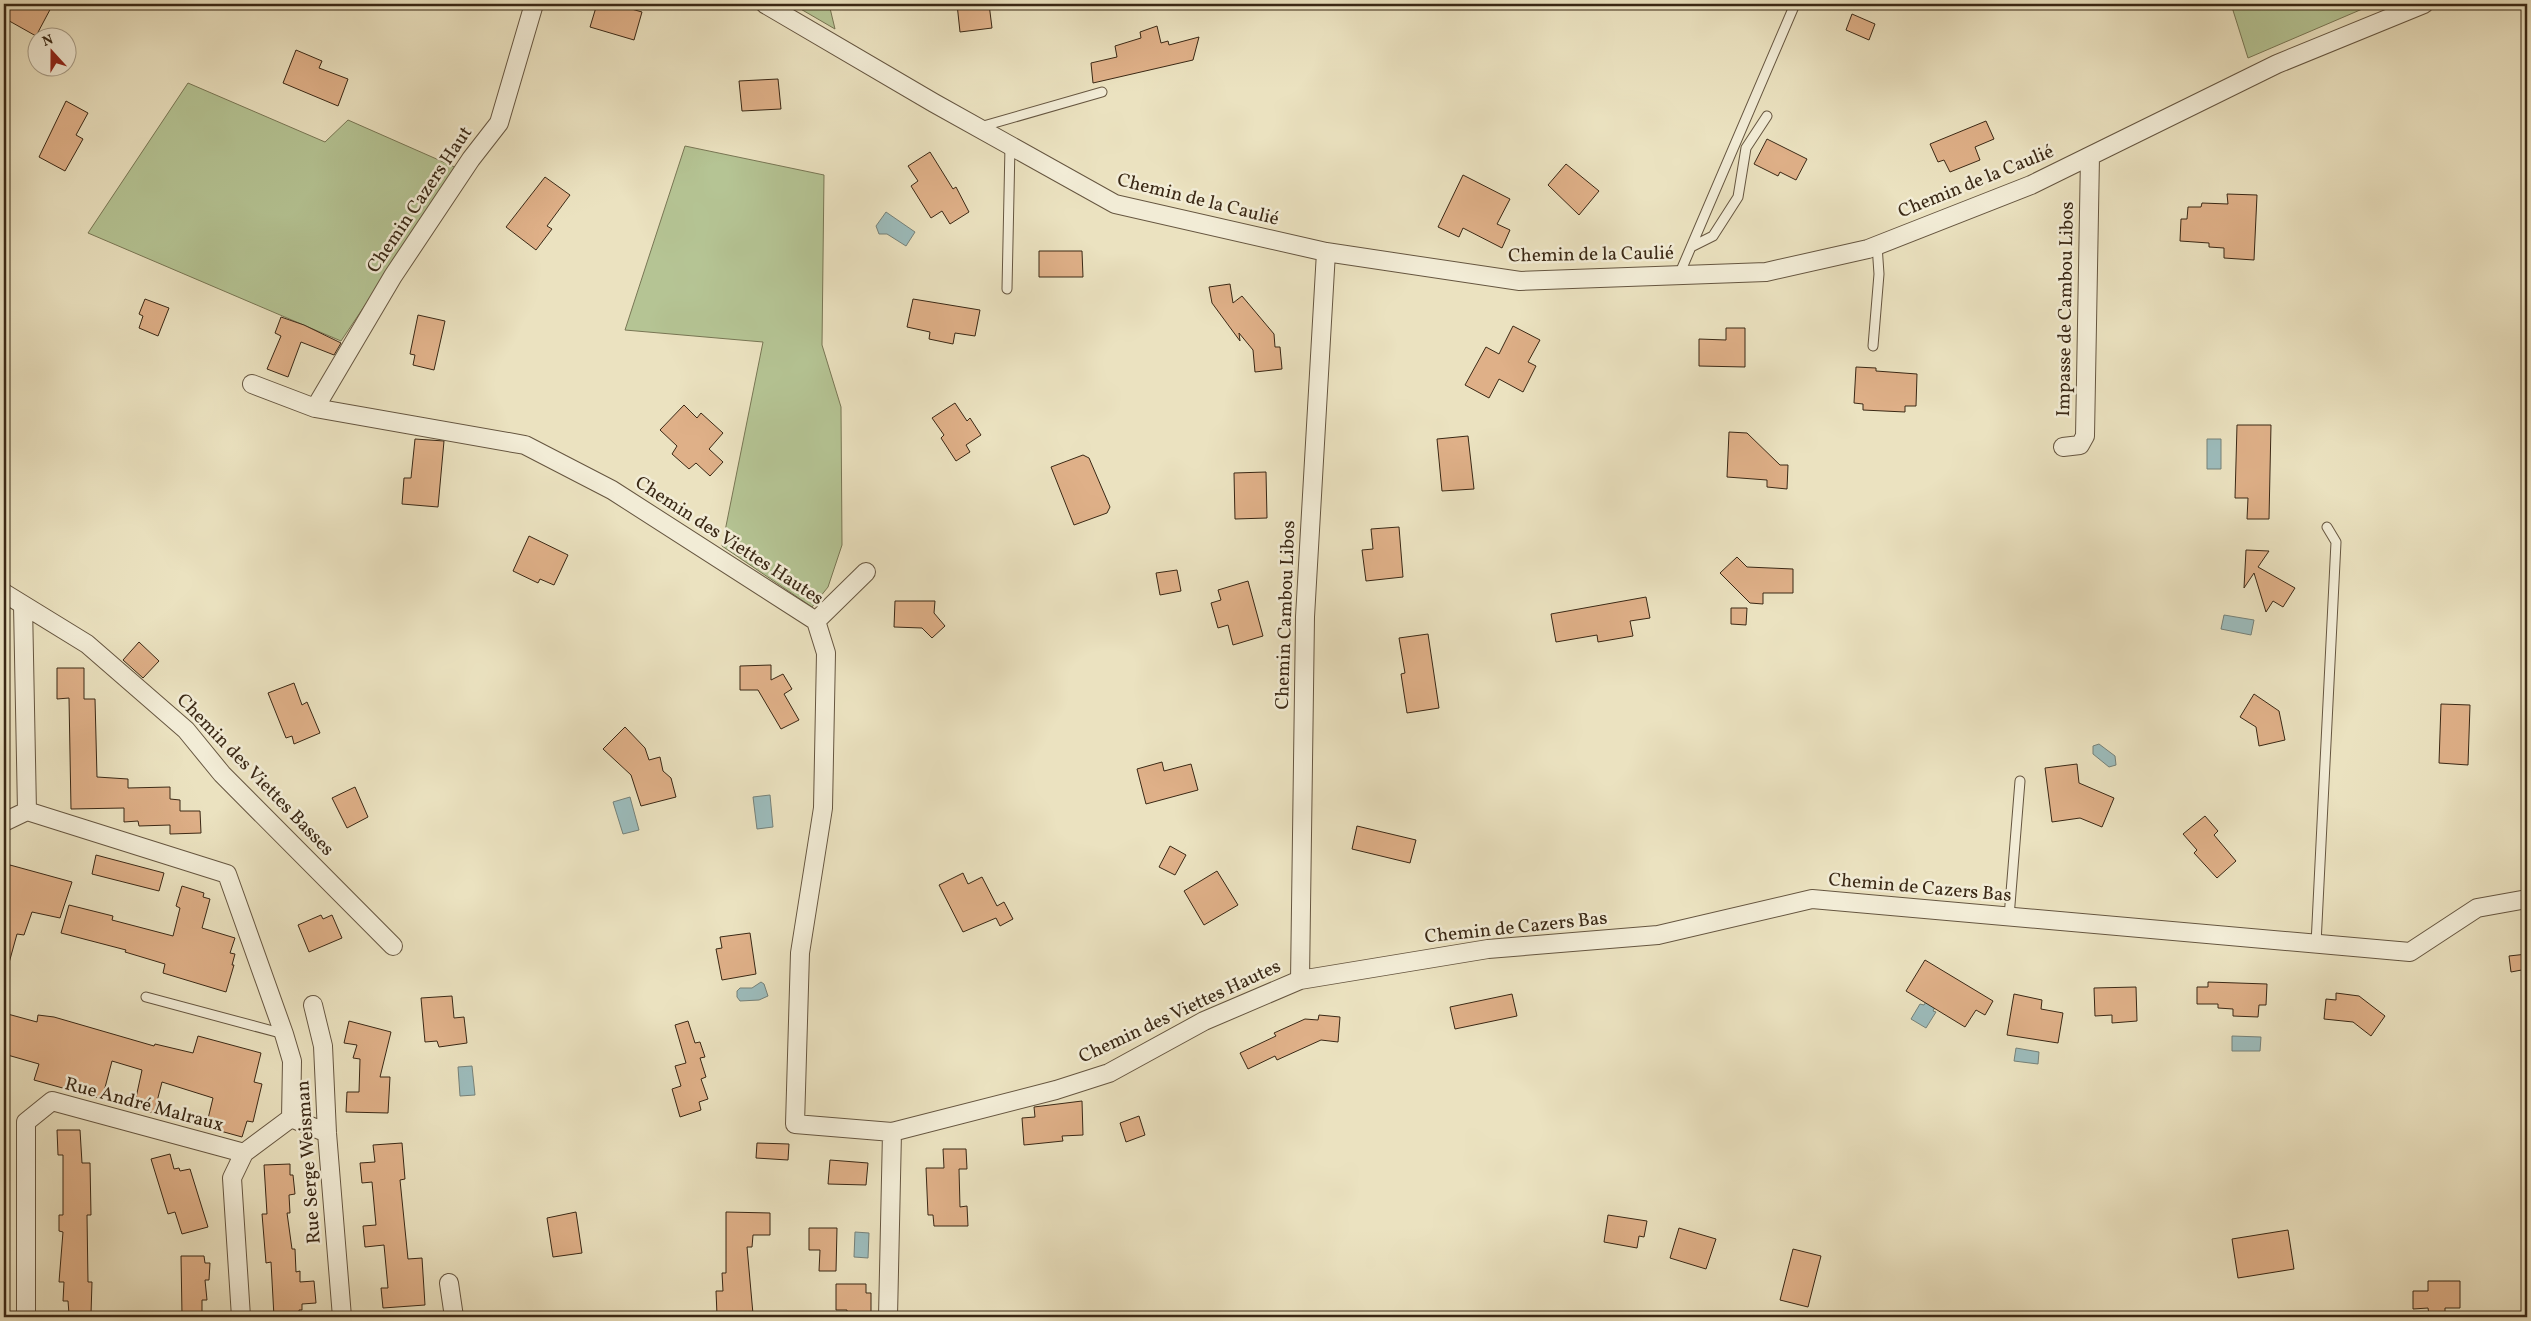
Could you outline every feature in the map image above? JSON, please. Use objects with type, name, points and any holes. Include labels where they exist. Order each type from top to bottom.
[{"type":"street","name":"Chemin Cazers Haut","points":[[315,408],[393,276],[471,159],[499,123],[534,4]]},
{"type":"street","name":"Chemin de la Caulié","points":[[765,4],[978,128],[1115,204],[1326,252],[1520,281],[1766,272],[1877,245],[2031,185],[2277,64],[2424,4]]},
{"type":"street","name":"Impasse de Cambou Libos","points":[[2063,447],[2080,445],[2085,436],[2090,156]]},
{"type":"street","name":"Chemin Cambou Libos","points":[[1300,980],[1305,617],[1326,252]]},
{"type":"street","name":"Chemin des Viettes Hautes","points":[[252,384],[315,408],[525,445],[612,490],[816,620],[826,653],[823,808],[800,953],[795,1124],[892,1132],[1056,1090],[1110,1073],[1204,1021],[1300,980]]},
{"type":"street","points":[[816,620],[866,572]]},
{"type":"street","name":"Chemin des Viettes Basses","points":[[4,593],[87,644],[186,730],[222,774],[393,946]]},
{"type":"street","points":[[23,605],[27,811]]},
{"type":"street","points":[[4,822],[27,811],[227,874],[292,1061],[291,1118]]},
{"type":"street","name":"Chemin de Cazers Bas","points":[[1300,980],[1488,949],[1658,935],[1812,899],[2410,952],[2477,908],[2527,899]]},
{"type":"street","name":"Rue Serge Weisman","points":[[313,1005],[323,1046],[327,1133],[342,1317]]},
{"type":"street","name":"Rue André Malraux","points":[[28,1317],[26,1302],[26,1122],[52,1101],[244,1153]]},
{"type":"street","points":[[291,1118],[327,1133]]},
{"type":"street","points":[[241,1317],[232,1178],[244,1153],[291,1118]]},
{"type":"street","points":[[888,1317],[892,1132]]},
{"type":"street","points":[[449,1283],[454,1317]]},
{"type":"lane","points":[[1680,275],[1794,4]]},
{"type":"lane","points":[[978,128],[1102,92]]},
{"type":"lane","points":[[1691,247],[1714,236],[1738,197],[1746,148],[1767,116]]},
{"type":"lane","points":[[1007,290],[1010,146]]},
{"type":"lane","points":[[1873,346],[1879,274],[1877,245]]},
{"type":"lane","points":[[2316,944],[2336,542],[2327,527]]},
{"type":"lane","points":[[2009,917],[2020,781]]},
{"type":"lane","points":[[146,997],[284,1034]]},
{"type":"green space","points":[[792,4],[829,4],[835,29]]},
{"type":"green space","points":[[2231,4],[2374,4],[2248,58]]},
{"type":"green space","points":[[188,83],[325,142],[348,120],[457,168],[341,341],[88,233]]},
{"type":"green space","points":[[685,146],[824,175],[822,345],[841,407],[842,545],[828,587],[812,607],[722,546],[763,342],[625,330]]},
{"type":"water","points":[[886,212],[915,232],[906,246],[887,234],[879,234],[876,226]]},
{"type":"water","points":[[2207,439],[2221,439],[2221,469],[2207,469]]},
{"type":"water","points":[[2224,615],[2254,620],[2251,635],[2221,629]]},
{"type":"water","points":[[2099,744],[2115,756],[2116,765],[2109,767],[2093,754],[2093,746]]},
{"type":"water","points":[[770,795],[773,827],[757,829],[753,797]]},
{"type":"water","points":[[630,797],[639,830],[623,834],[613,802]]},
{"type":"water","points":[[761,982],[764,984],[768,996],[759,1000],[740,1001],[737,997],[737,991],[740,988],[752,988]]},
{"type":"water","points":[[1928,998],[1937,1003],[1933,1011],[1936,1012],[1926,1028],[1911,1019],[1920,1004],[1924,1005]]},
{"type":"water","points":[[2232,1036],[2261,1037],[2260,1051],[2232,1051]]},
{"type":"water","points":[[2016,1048],[2039,1052],[2038,1064],[2014,1061]]},
{"type":"water","points":[[472,1066],[475,1095],[460,1096],[458,1067]]},
{"type":"water","points":[[855,1232],[869,1233],[868,1258],[854,1257]]},
{"type":"building","points":[[4,4],[53,4],[40,28],[28,28],[28,32],[4,18]]},
{"type":"building","points":[[597,4],[614,4],[642,12],[634,40],[590,27]]},
{"type":"building","points":[[957,4],[989,4],[992,28],[960,32]]},
{"type":"building","points":[[1852,14],[1875,24],[1869,40],[1846,30]]},
{"type":"building","points":[[1157,26],[1161,43],[1168,41],[1169,45],[1199,37],[1193,60],[1093,83],[1091,63],[1117,57],[1115,46],[1141,38],[1140,32]]},
{"type":"building","points":[[296,50],[322,61],[319,68],[348,79],[338,106],[283,83]]},
{"type":"building","points":[[778,79],[781,109],[742,111],[739,81]]},
{"type":"building","points":[[66,101],[88,113],[76,135],[83,139],[65,171],[39,157]]},
{"type":"building","points":[[1986,121],[1994,139],[1975,147],[1980,160],[1950,172],[1944,160],[1938,162],[1930,144]]},
{"type":"building","points":[[1767,139],[1807,159],[1796,180],[1780,172],[1778,176],[1754,164]]},
{"type":"building","points":[[930,152],[953,189],[956,187],[969,212],[950,224],[942,211],[931,218],[911,186],[918,181],[908,166]]},
{"type":"building","points":[[1566,164],[1599,191],[1579,215],[1548,185]]},
{"type":"building","points":[[1463,175],[1510,199],[1497,224],[1510,230],[1502,248],[1463,228],[1459,237],[1438,227]]},
{"type":"building","points":[[545,177],[570,195],[547,226],[552,229],[536,250],[506,227]]},
{"type":"building","points":[[2227,194],[2257,195],[2254,260],[2224,258],[2224,248],[2209,247],[2209,243],[2180,241],[2181,219],[2187,219],[2188,207],[2201,207],[2202,203],[2228,204]]},
{"type":"building","points":[[1039,251],[1082,251],[1083,277],[1039,277]]},
{"type":"building","points":[[1230,284],[1233,303],[1242,296],[1274,334],[1275,347],[1280,347],[1282,369],[1255,372],[1253,350],[1239,333],[1240,341],[1212,303],[1209,287]]},
{"type":"building","points":[[145,299],[169,308],[158,336],[139,328],[143,316],[139,314]]},
{"type":"building","points":[[913,299],[980,310],[975,336],[955,333],[953,344],[929,339],[930,332],[907,327]]},
{"type":"building","points":[[418,315],[445,321],[434,370],[413,365],[415,355],[410,354]]},
{"type":"building","points":[[281,317],[304,325],[341,343],[334,355],[301,342],[288,377],[267,369],[281,336],[275,333]]},
{"type":"building","points":[[1513,326],[1540,340],[1528,362],[1536,366],[1523,392],[1499,379],[1489,398],[1465,385],[1486,347],[1499,354]]},
{"type":"building","points":[[1726,328],[1745,328],[1745,367],[1699,366],[1699,339],[1726,340]]},
{"type":"building","points":[[1856,367],[1876,368],[1876,371],[1917,374],[1916,406],[1905,406],[1905,412],[1863,410],[1863,404],[1854,403]]},
{"type":"building","points":[[955,403],[967,421],[970,418],[981,435],[966,445],[970,452],[956,461],[941,438],[944,435],[932,418]]},
{"type":"building","points":[[684,405],[697,418],[701,413],[723,433],[709,449],[723,462],[710,476],[696,463],[689,469],[672,454],[677,446],[660,430]]},
{"type":"building","points":[[2237,425],[2271,425],[2269,519],[2247,519],[2248,498],[2235,498]]},
{"type":"building","points":[[1729,432],[1747,433],[1780,465],[1788,465],[1787,489],[1767,487],[1767,480],[1727,477]]},
{"type":"building","points":[[1468,436],[1474,489],[1442,491],[1437,439]]},
{"type":"building","points":[[415,439],[444,441],[438,507],[402,504],[404,478],[411,478]]},
{"type":"building","points":[[1083,455],[1089,458],[1110,507],[1107,513],[1074,525],[1051,467]]},
{"type":"building","points":[[1266,472],[1267,518],[1235,519],[1234,473]]},
{"type":"building","points":[[1399,527],[1403,577],[1366,581],[1362,550],[1373,549],[1371,529]]},
{"type":"building","points":[[529,536],[568,555],[554,585],[540,579],[538,583],[513,571]]},
{"type":"building","points":[[2246,550],[2269,551],[2258,567],[2295,588],[2283,607],[2273,601],[2266,612],[2254,573],[2244,588]]},
{"type":"building","points":[[1737,557],[1747,567],[1793,569],[1793,593],[1763,593],[1763,604],[1750,603],[1720,573]]},
{"type":"building","points":[[1177,570],[1181,591],[1160,595],[1156,573]]},
{"type":"building","points":[[1248,581],[1263,636],[1233,645],[1228,625],[1218,628],[1211,603],[1221,600],[1218,590]]},
{"type":"building","points":[[1646,597],[1650,618],[1630,621],[1633,636],[1598,642],[1597,635],[1556,642],[1551,614]]},
{"type":"building","points":[[895,601],[935,601],[934,613],[945,626],[932,638],[922,628],[894,627]]},
{"type":"building","points":[[1731,608],[1747,608],[1746,625],[1731,624]]},
{"type":"building","points":[[1428,634],[1439,708],[1407,713],[1401,674],[1405,673],[1399,638]]},
{"type":"building","points":[[139,642],[159,661],[143,678],[123,660]]},
{"type":"building","points":[[771,665],[771,680],[783,674],[792,689],[784,694],[799,720],[781,729],[758,690],[740,690],[740,666]]},
{"type":"building","points":[[57,668],[84,668],[84,699],[95,699],[97,777],[128,779],[128,788],[170,787],[170,799],[180,800],[180,811],[200,811],[201,833],[170,834],[170,825],[139,826],[138,821],[124,822],[124,808],[71,809],[69,698],[57,699]]},
{"type":"building","points":[[294,683],[302,705],[307,702],[320,733],[294,744],[292,736],[286,738],[268,693]]},
{"type":"building","points":[[2254,694],[2279,711],[2285,740],[2259,746],[2256,727],[2240,717]]},
{"type":"building","points":[[2441,704],[2470,705],[2468,765],[2439,763]]},
{"type":"building","points":[[625,727],[645,748],[649,760],[660,757],[663,771],[671,778],[676,797],[641,806],[631,775],[603,749]]},
{"type":"building","points":[[1162,762],[1164,771],[1191,764],[1198,790],[1146,804],[1137,769]]},
{"type":"building","points":[[2077,764],[2079,783],[2114,798],[2102,827],[2080,818],[2052,822],[2045,768]]},
{"type":"building","points":[[355,787],[368,817],[347,828],[332,798]]},
{"type":"building","points":[[2205,816],[2218,831],[2214,835],[2236,861],[2217,878],[2194,853],[2197,850],[2183,834]]},
{"type":"building","points":[[1357,826],[1416,840],[1410,863],[1352,849]]},
{"type":"building","points":[[1170,846],[1186,855],[1175,875],[1159,867]]},
{"type":"building","points":[[96,855],[164,873],[159,891],[92,874]]},
{"type":"building","points":[[10,865],[72,882],[60,918],[32,912],[24,935],[17,934],[9,963],[4,963],[4,887]]},
{"type":"building","points":[[1217,871],[1238,905],[1204,925],[1184,891]]},
{"type":"building","points":[[963,873],[968,884],[982,877],[997,906],[1004,902],[1013,919],[1000,926],[996,918],[963,932],[939,885]]},
{"type":"building","points":[[182,886],[204,893],[203,897],[210,899],[202,928],[235,938],[230,953],[235,954],[232,965],[234,965],[226,992],[163,973],[165,964],[125,952],[126,950],[61,933],[69,905],[113,916],[112,920],[173,936],[180,908],[176,906]]},
{"type":"building","points":[[321,915],[323,919],[332,915],[342,938],[309,952],[298,925]]},
{"type":"building","points":[[750,933],[756,974],[722,980],[716,949],[722,948],[720,937]]},
{"type":"building","points":[[2527,954],[2527,969],[2511,972],[2509,956]]},
{"type":"building","points":[[1925,960],[1993,1001],[1985,1015],[1976,1010],[1965,1027],[1906,991]]},
{"type":"building","points":[[2208,982],[2267,984],[2266,1005],[2259,1005],[2258,1017],[2233,1016],[2233,1009],[2218,1008],[2218,1004],[2197,1004],[2197,987],[2208,987]]},
{"type":"building","points":[[2136,987],[2137,1021],[2112,1023],[2112,1015],[2095,1016],[2094,988]]},
{"type":"building","points":[[2336,993],[2359,996],[2385,1016],[2371,1036],[2353,1022],[2324,1019],[2326,999],[2336,1000]]},
{"type":"building","points":[[1512,994],[1517,1016],[1455,1029],[1450,1007]]},
{"type":"building","points":[[2014,994],[2042,1000],[2041,1009],[2063,1013],[2058,1043],[2007,1035]]},
{"type":"building","points":[[452,996],[454,1018],[464,1017],[467,1043],[439,1047],[437,1041],[425,1042],[421,998]]},
{"type":"building","points":[[4,1013],[37,1022],[38,1015],[54,1017],[154,1046],[155,1044],[193,1053],[198,1036],[261,1053],[254,1082],[262,1084],[253,1122],[247,1121],[242,1137],[206,1127],[213,1098],[162,1082],[154,1113],[134,1107],[142,1070],[112,1061],[102,1099],[34,1080],[39,1064],[4,1054]]},
{"type":"building","points":[[1319,1015],[1340,1017],[1338,1042],[1321,1040],[1277,1060],[1275,1056],[1248,1069],[1240,1053],[1276,1036],[1274,1033],[1305,1019],[1318,1020]]},
{"type":"building","points":[[349,1021],[391,1032],[380,1077],[390,1077],[388,1113],[346,1112],[347,1092],[359,1092],[360,1059],[353,1058],[357,1045],[344,1043]]},
{"type":"building","points":[[688,1021],[695,1043],[700,1042],[705,1057],[700,1058],[706,1077],[701,1079],[708,1099],[699,1102],[701,1110],[680,1117],[672,1089],[681,1086],[675,1066],[686,1063],[675,1025]]},
{"type":"building","points":[[1082,1101],[1083,1135],[1062,1136],[1063,1141],[1024,1145],[1022,1118],[1035,1117],[1034,1107]]},
{"type":"building","points":[[1139,1116],[1145,1135],[1126,1142],[1120,1123]]},
{"type":"building","points":[[57,1130],[80,1130],[82,1163],[90,1163],[91,1215],[87,1215],[88,1282],[92,1282],[91,1314],[69,1314],[68,1301],[63,1301],[64,1282],[59,1282],[63,1232],[59,1231],[59,1215],[63,1215],[63,1155],[58,1155]]},
{"type":"building","points":[[402,1143],[405,1179],[400,1180],[408,1259],[422,1258],[425,1305],[383,1308],[381,1288],[388,1288],[384,1245],[365,1247],[363,1226],[376,1225],[372,1182],[362,1183],[360,1163],[375,1162],[373,1145]]},
{"type":"building","points":[[757,1143],[789,1144],[788,1160],[756,1158]]},
{"type":"building","points":[[943,1149],[966,1149],[967,1169],[959,1169],[960,1207],[967,1206],[968,1226],[934,1226],[933,1215],[928,1215],[926,1168],[944,1168]]},
{"type":"building","points":[[170,1154],[174,1169],[179,1168],[180,1171],[190,1169],[208,1227],[182,1234],[175,1212],[168,1214],[151,1159]]},
{"type":"building","points":[[830,1160],[868,1163],[866,1185],[828,1184]]},
{"type":"building","points":[[290,1164],[290,1175],[293,1175],[295,1194],[289,1195],[290,1213],[287,1213],[292,1249],[295,1249],[296,1272],[300,1271],[300,1282],[314,1281],[316,1303],[302,1304],[302,1310],[299,1310],[299,1317],[274,1317],[271,1262],[266,1263],[262,1214],[267,1214],[264,1165]]},
{"type":"building","points":[[576,1212],[582,1253],[553,1257],[547,1218]]},
{"type":"building","points":[[726,1212],[770,1213],[770,1235],[753,1235],[752,1247],[747,1247],[753,1314],[717,1315],[716,1291],[723,1291],[722,1273],[726,1273]]},
{"type":"building","points":[[1608,1215],[1647,1221],[1644,1237],[1639,1236],[1637,1248],[1604,1242]]},
{"type":"building","points":[[809,1228],[837,1228],[836,1271],[819,1271],[820,1250],[809,1250]]},
{"type":"building","points":[[1679,1228],[1716,1239],[1706,1269],[1670,1258]]},
{"type":"building","points":[[2288,1230],[2294,1269],[2238,1278],[2232,1239]]},
{"type":"building","points":[[1793,1249],[1821,1256],[1808,1307],[1780,1300]]},
{"type":"building","points":[[181,1256],[204,1256],[205,1263],[210,1263],[209,1280],[205,1280],[207,1300],[202,1300],[202,1314],[182,1315]]},
{"type":"building","points":[[2428,1281],[2460,1281],[2460,1308],[2445,1308],[2445,1315],[2429,1315],[2428,1308],[2413,1309],[2413,1291],[2428,1291]]},
{"type":"building","points":[[836,1284],[866,1284],[866,1293],[871,1293],[871,1317],[847,1317],[847,1310],[836,1310]]}]
